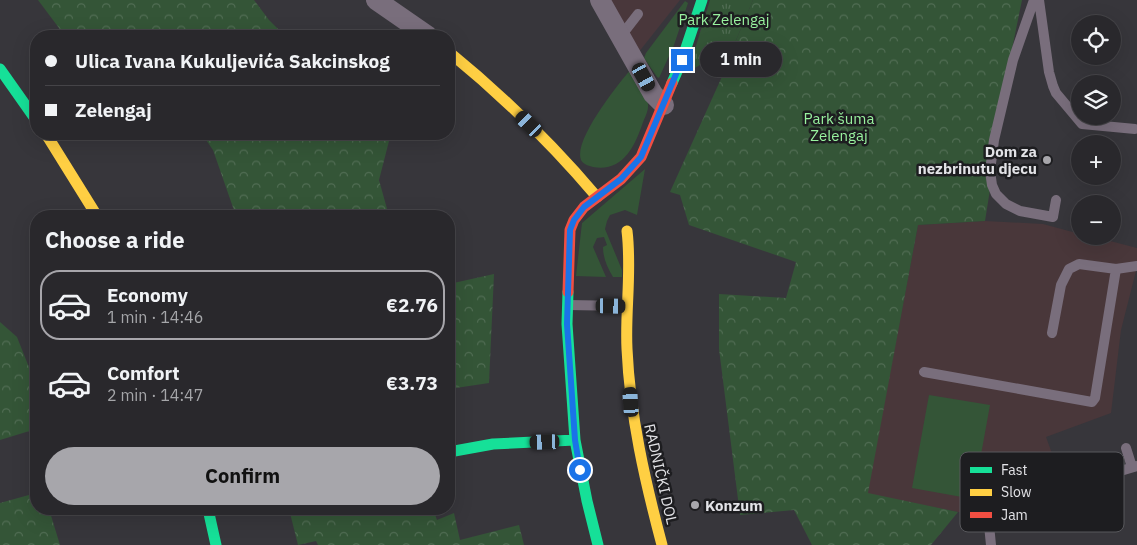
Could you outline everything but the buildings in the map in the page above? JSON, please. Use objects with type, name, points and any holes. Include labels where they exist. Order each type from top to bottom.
[{"type":"street","points":[[376,0],[419,30]]},
{"type":"street","points":[[600,0],[653,94],[664,105]]},
{"type":"street","points":[[598,545],[575,440],[570,374],[568,305],[570,230],[578,213],[621,179],[641,157],[664,105],[702,0]]},
{"type":"street","points":[[455,57],[473,71],[556,151],[597,197]]},
{"type":"street","points":[[0,69],[30,112]]},
{"type":"street","points":[[50,140],[93,210]]},
{"type":"street","name":"RADNIČKI DOL","points":[[627,231],[629,253],[627,348],[631,402],[637,442],[660,545]]},
{"type":"street","points":[[455,451],[493,444],[575,440]]},
{"type":"street","points":[[209,515],[216,545]]},
{"type":"lane","points":[[1034,0],[1013,60],[994,140],[990,171],[992,186],[996,194],[1006,204],[1020,211],[1053,217],[1056,200]]},
{"type":"lane","points":[[1039,0],[1049,72],[1056,93],[1082,124],[1135,130]]},
{"type":"lane","points":[[621,36],[638,14]]},
{"type":"lane","points":[[1052,334],[1061,285],[1069,269],[1079,264],[1116,269],[1137,266]]},
{"type":"lane","points":[[924,372],[1092,402],[1095,398],[1116,269]]},
{"type":"lane","points":[[568,305],[627,306]]},
{"type":"lane","points":[[1126,448],[1135,467]]},
{"type":"lane","points":[[990,532],[991,545]]},
{"type":"shaded area","points":[[606,0],[680,0],[638,53]]},
{"type":"shaded area","points":[[985,221],[1043,224],[1071,232],[1071,245],[1121,244],[1137,248],[1137,267],[1121,330],[1111,413],[1046,437],[1051,452],[960,452],[960,512],[867,494],[918,225]]},
{"type":"green space","points":[[38,0],[254,0],[279,30],[60,30]]},
{"type":"green space","name":"Park Zelengaj","points":[[710,0],[753,0],[734,45],[688,72]]},
{"type":"green space","name":"Park šuma Zelengaj","points":[[753,0],[1022,0],[1013,44],[985,221],[918,225],[868,493],[958,512],[931,545],[812,545],[794,510],[740,515],[719,349],[719,294],[786,298],[796,262],[689,225],[680,195],[670,192],[729,61]]},
{"type":"green space","points":[[685,1],[688,3],[674,45],[659,78],[644,58]]},
{"type":"green space","points":[[632,68],[643,87],[648,102],[647,113],[635,142],[631,150],[612,166],[603,168],[586,165],[581,160],[580,151],[590,126],[617,86]]},
{"type":"green space","points":[[206,140],[388,140],[379,180],[387,210],[234,210],[213,150]]},
{"type":"green space","points":[[645,169],[637,215],[625,210],[610,215],[605,229],[622,270],[622,277],[613,277],[607,266],[603,251],[603,247],[607,245],[604,237],[597,238],[593,247],[606,277],[576,276],[582,223]]},
{"type":"green space","points":[[494,274],[489,383],[455,388],[455,283]]},
{"type":"green space","points":[[0,322],[17,337],[30,370],[30,431],[0,440]]},
{"type":"green space","points":[[929,395],[990,405],[982,452],[960,452],[960,497],[912,488]]},
{"type":"green space","points":[[30,495],[30,515],[51,515],[60,545],[0,545],[0,503]]},
{"type":"green space","points":[[290,515],[435,515],[437,520],[454,515],[460,540],[519,525],[524,545],[318,545],[316,541],[298,545]]},
{"type":"traffic: fast","points":[[672,83],[682,60],[702,0]]},
{"type":"traffic: fast","points":[[0,69],[30,112]]},
{"type":"traffic: fast","points":[[568,292],[567,324],[575,440],[598,545]]},
{"type":"traffic: fast","points":[[455,451],[493,444],[575,440]]},
{"type":"traffic: fast","points":[[209,515],[216,545]]},
{"type":"traffic: slow","points":[[455,57],[526,121],[597,197]]},
{"type":"traffic: slow","points":[[50,140],[93,210]]},
{"type":"traffic: slow","points":[[627,231],[629,261],[627,349],[631,399],[644,473],[662,545]]},
{"type":"traffic: jam","points":[[568,292],[570,230],[574,220],[584,207],[621,179],[641,157],[672,83]]},
{"type":"place","name":"Dom za nezbrinutu djecu","points":[[1047,160]]},
{"type":"place","name":"Konzum","points":[[695,505]]},
{"type":"route","points":[[580,470],[575,440],[570,384],[567,324],[570,230],[578,213],[621,179],[641,157],[682,60]]}]
